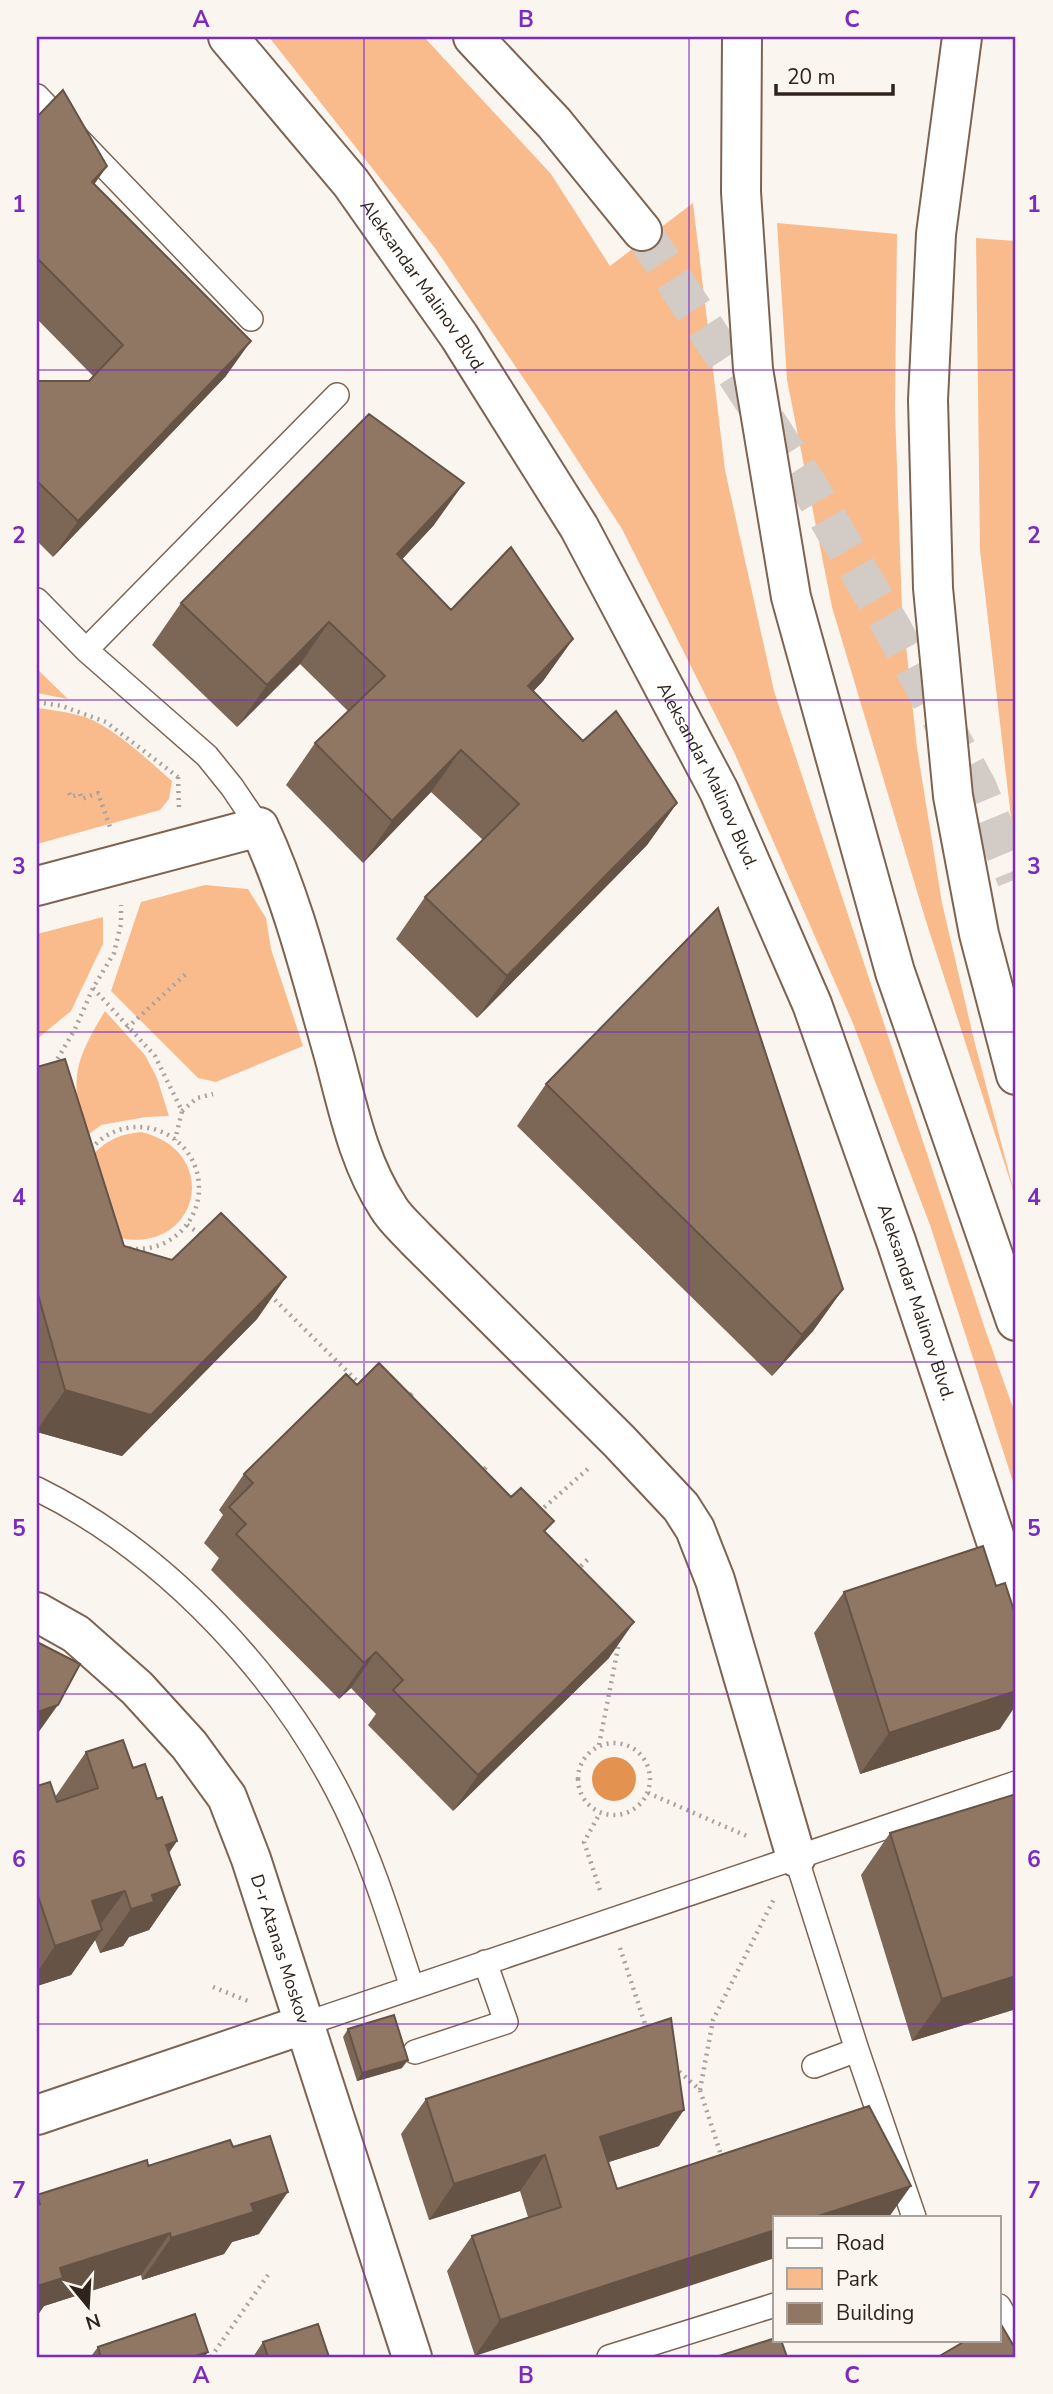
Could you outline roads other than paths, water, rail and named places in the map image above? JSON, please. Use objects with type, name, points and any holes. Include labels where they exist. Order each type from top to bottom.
[{"type":"street","name":"Aleksandar Malinov Blvd.","points":[[229,37],[351,183],[459,336],[579,527],[719,791],[812,1004],[896,1241],[1016,1601]]},
{"type":"street","points":[[473,37],[554,123],[642,231]]},
{"type":"street","points":[[742,37],[741,192],[753,369],[792,597],[895,972],[1016,1321]]},
{"type":"street","points":[[962,37],[936,234],[928,400],[933,588],[953,796],[979,934],[1016,1075]]},
{"type":"street","points":[[37,886],[259,827],[274,858],[301,939],[368,1172],[389,1209],[416,1239],[619,1441],[681,1507],[695,1529],[715,1580],[796,1857]]},
{"type":"street","name":"D-r Atanas Moskov","points":[[37,1612],[76,1634],[136,1688],[189,1745],[227,1797],[251,1859],[412,2357]]},
{"type":"street","points":[[37,2115],[305,2024]]},
{"type":"lane","points":[[37,96],[251,319]]},
{"type":"lane","points":[[86,650],[337,394]]},
{"type":"lane","points":[[37,600],[86,650],[207,756],[259,827]]},
{"type":"lane","points":[[37,1489],[62,1502],[152,1563],[227,1634],[293,1716],[345,1807],[377,1882],[412,1987]]},
{"type":"lane","points":[[305,2024],[1016,1783]]},
{"type":"lane","points":[[796,1857],[857,2050],[914,2216]]},
{"type":"lane","points":[[415,2052],[506,2022],[485,1962]]},
{"type":"lane","points":[[814,2066],[857,2050]]},
{"type":"lane","points":[[609,2357],[773,2306]]},
{"type":"lane","points":[[1000,2308],[1016,2335]]},
{"type":"tunnel","points":[[642,231],[807,483],[894,631],[978,788],[1016,879]]}]
